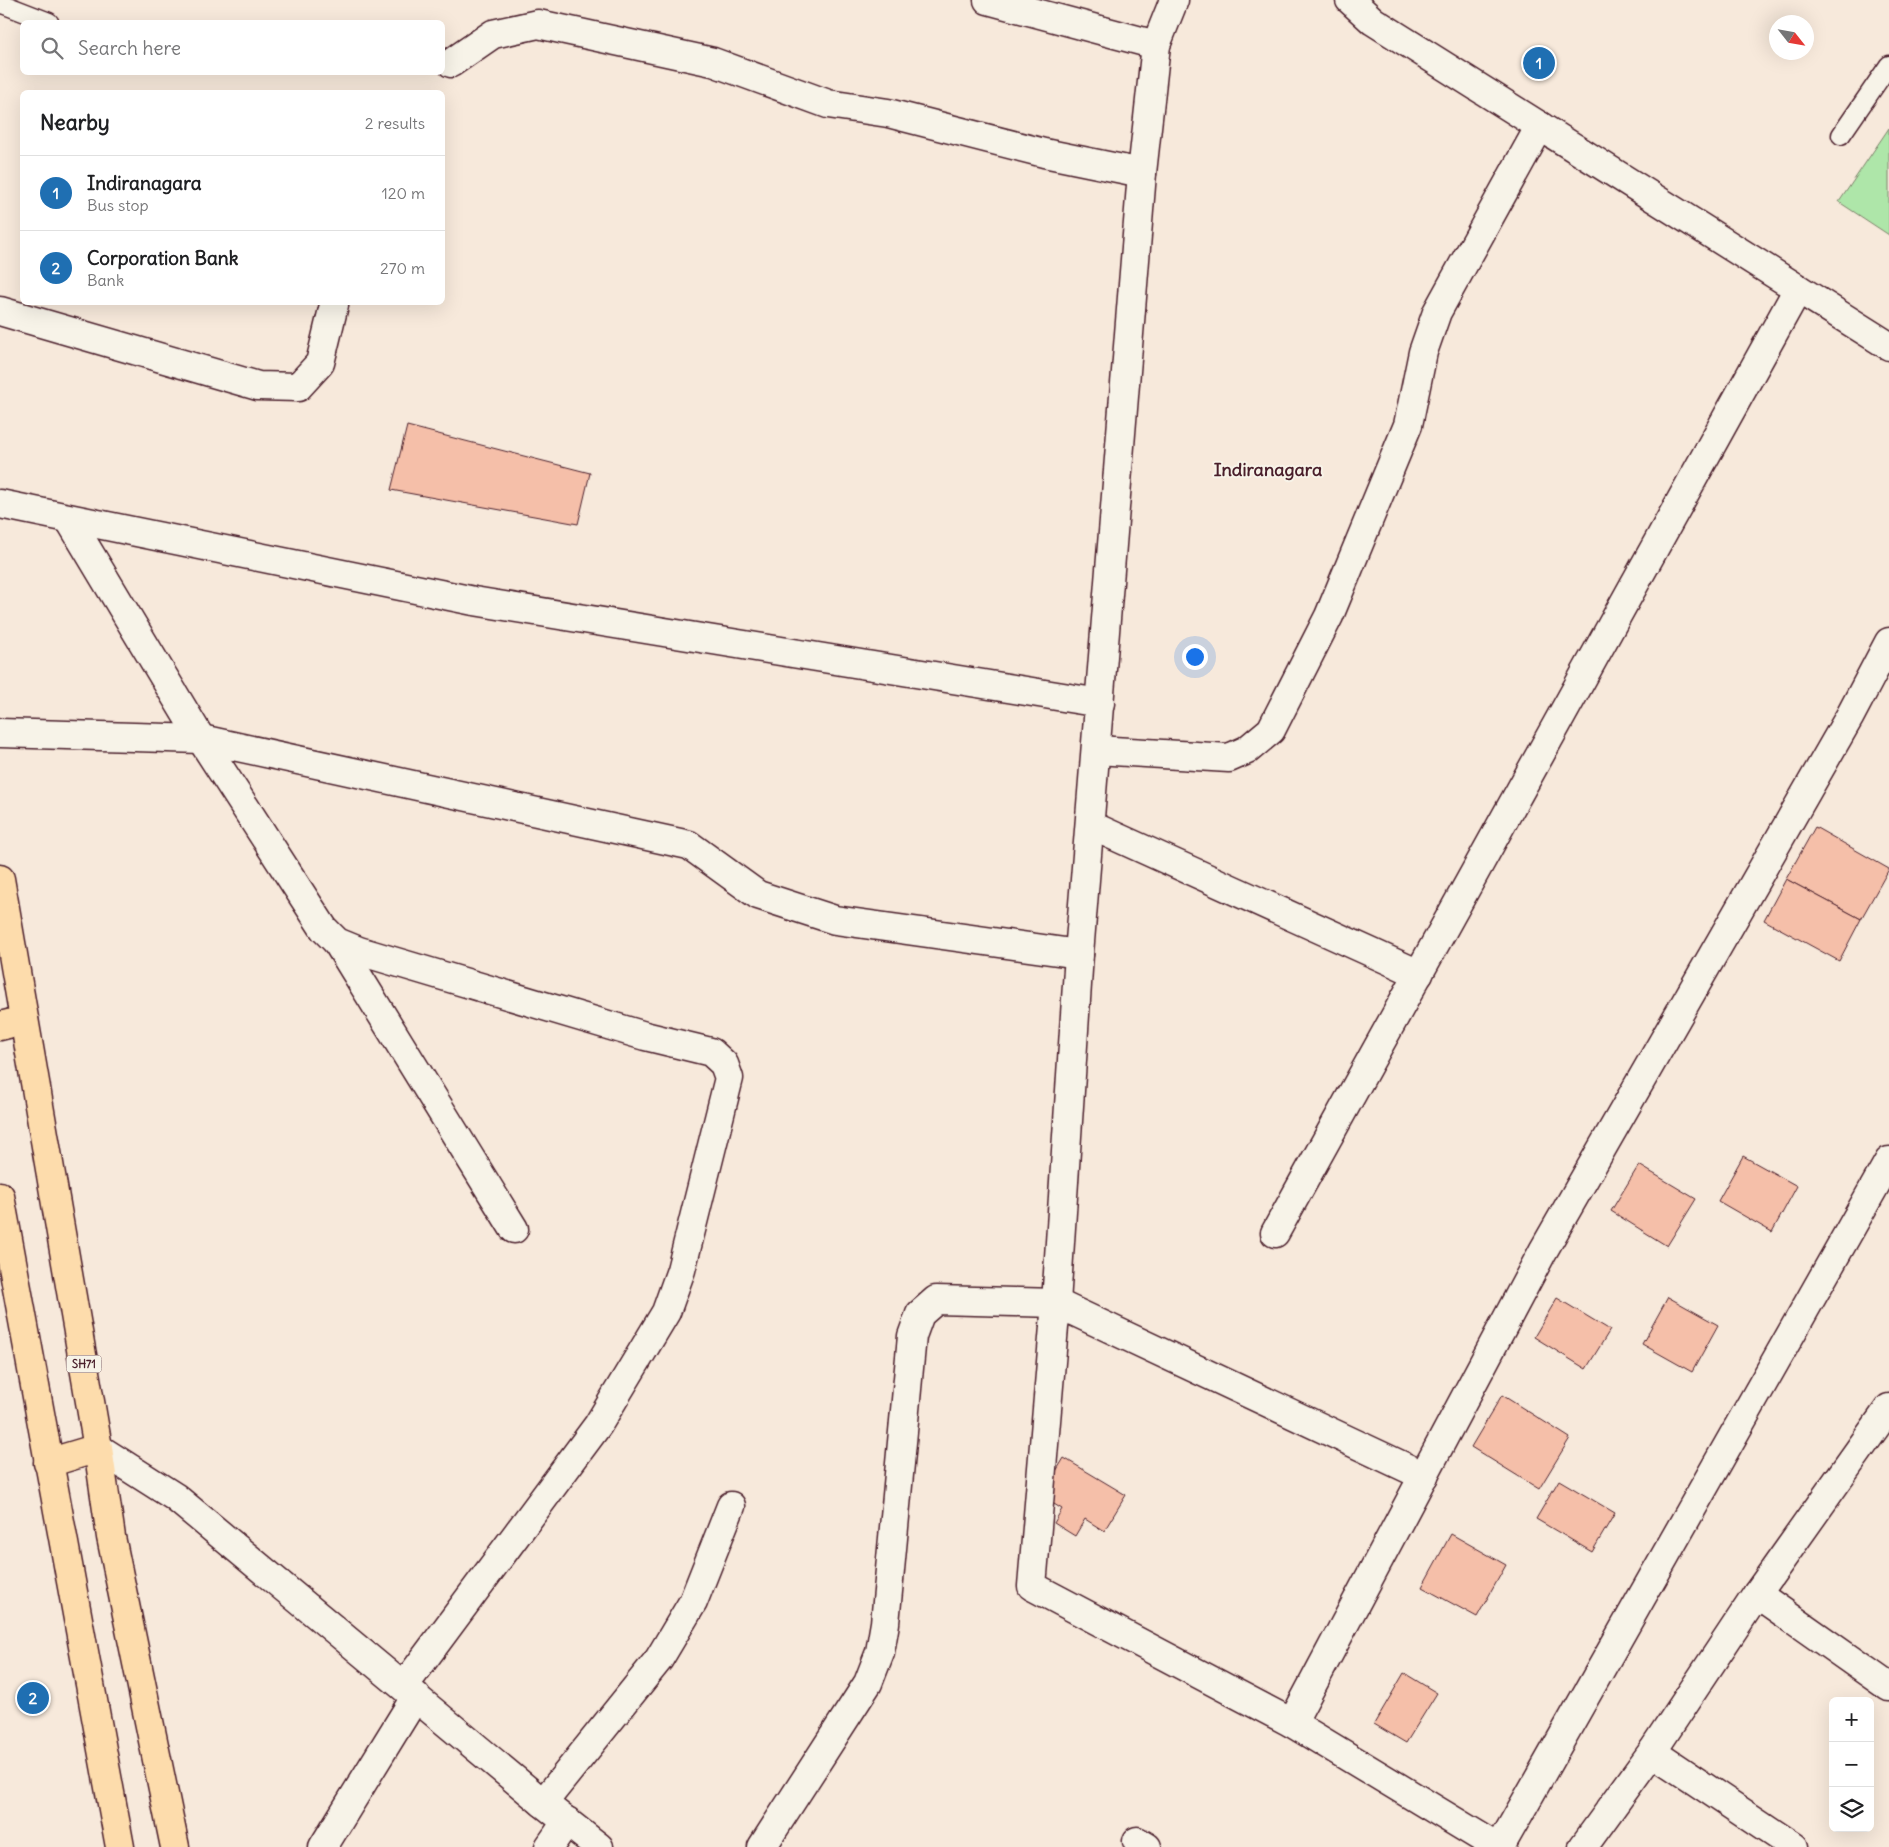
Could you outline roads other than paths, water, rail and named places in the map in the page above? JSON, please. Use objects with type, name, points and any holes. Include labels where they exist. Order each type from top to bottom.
[{"type":"main road","name":"SH71","points":[[0,879],[12,1023],[98,1448],[111,1537],[175,1847]]},
{"type":"main road","points":[[0,1196],[4,1254],[48,1463],[120,1847]]},
{"type":"main road","points":[[48,1463],[98,1448]]},
{"type":"street","points":[[988,0],[1156,45]]},
{"type":"street","points":[[1174,0],[1156,45],[1142,173],[1079,954],[1056,1304],[1032,1586],[1292,1723],[1498,1847],[1889,1162]]},
{"type":"street","points":[[1350,0],[1373,21],[1889,346]]},
{"type":"street","points":[[451,63],[493,34],[538,24],[713,62],[828,104],[888,113],[1044,152],[1142,173]]},
{"type":"street","points":[[1096,750],[1229,758],[1247,750],[1271,730],[1329,616],[1391,468],[1408,425],[1423,352],[1437,312],[1540,126]]},
{"type":"street","points":[[1275,1233],[1798,289]]},
{"type":"street","points":[[0,311],[258,386],[298,387],[320,363],[334,305]]},
{"type":"street","points":[[0,504],[474,602],[1100,703]]},
{"type":"street","points":[[69,519],[201,740],[324,929],[337,942],[514,1229]]},
{"type":"street","points":[[1292,1723],[1543,1251],[1845,725],[1889,642]]},
{"type":"street","points":[[0,733],[201,740],[689,845],[758,895],[834,920],[1079,954]]},
{"type":"street","points":[[1090,824],[1419,974]]},
{"type":"street","points":[[323,1847],[410,1691],[598,1426],[666,1312],[681,1270],[729,1078],[724,1064],[711,1052],[644,1036],[359,951],[337,942]]},
{"type":"street","points":[[762,1847],[868,1683],[880,1652],[885,1623],[912,1336],[920,1314],[936,1300],[1056,1304],[1424,1476]]},
{"type":"street","points":[[1583,1847],[1652,1752],[1756,1594],[1889,1408]]},
{"type":"street","points":[[98,1448],[175,1497],[598,1847]]},
{"type":"street","points":[[543,1803],[659,1659],[693,1602],[731,1506]]},
{"type":"street","points":[[1756,1594],[1889,1687]]},
{"type":"street","points":[[1652,1752],[1794,1847]]},
{"type":"street","points":[[550,1847],[567,1821]]},
{"type":"lane","points":[[0,3],[44,20]]},
{"type":"lane","points":[[1841,135],[1889,65]]},
{"type":"place","name":"Indiranagara","points":[[1539,63]]},
{"type":"place","name":"Corporation Bank","points":[[33,1698]]},
{"type":"district","name":"Indiranagara","points":[[1268,470]]}]
